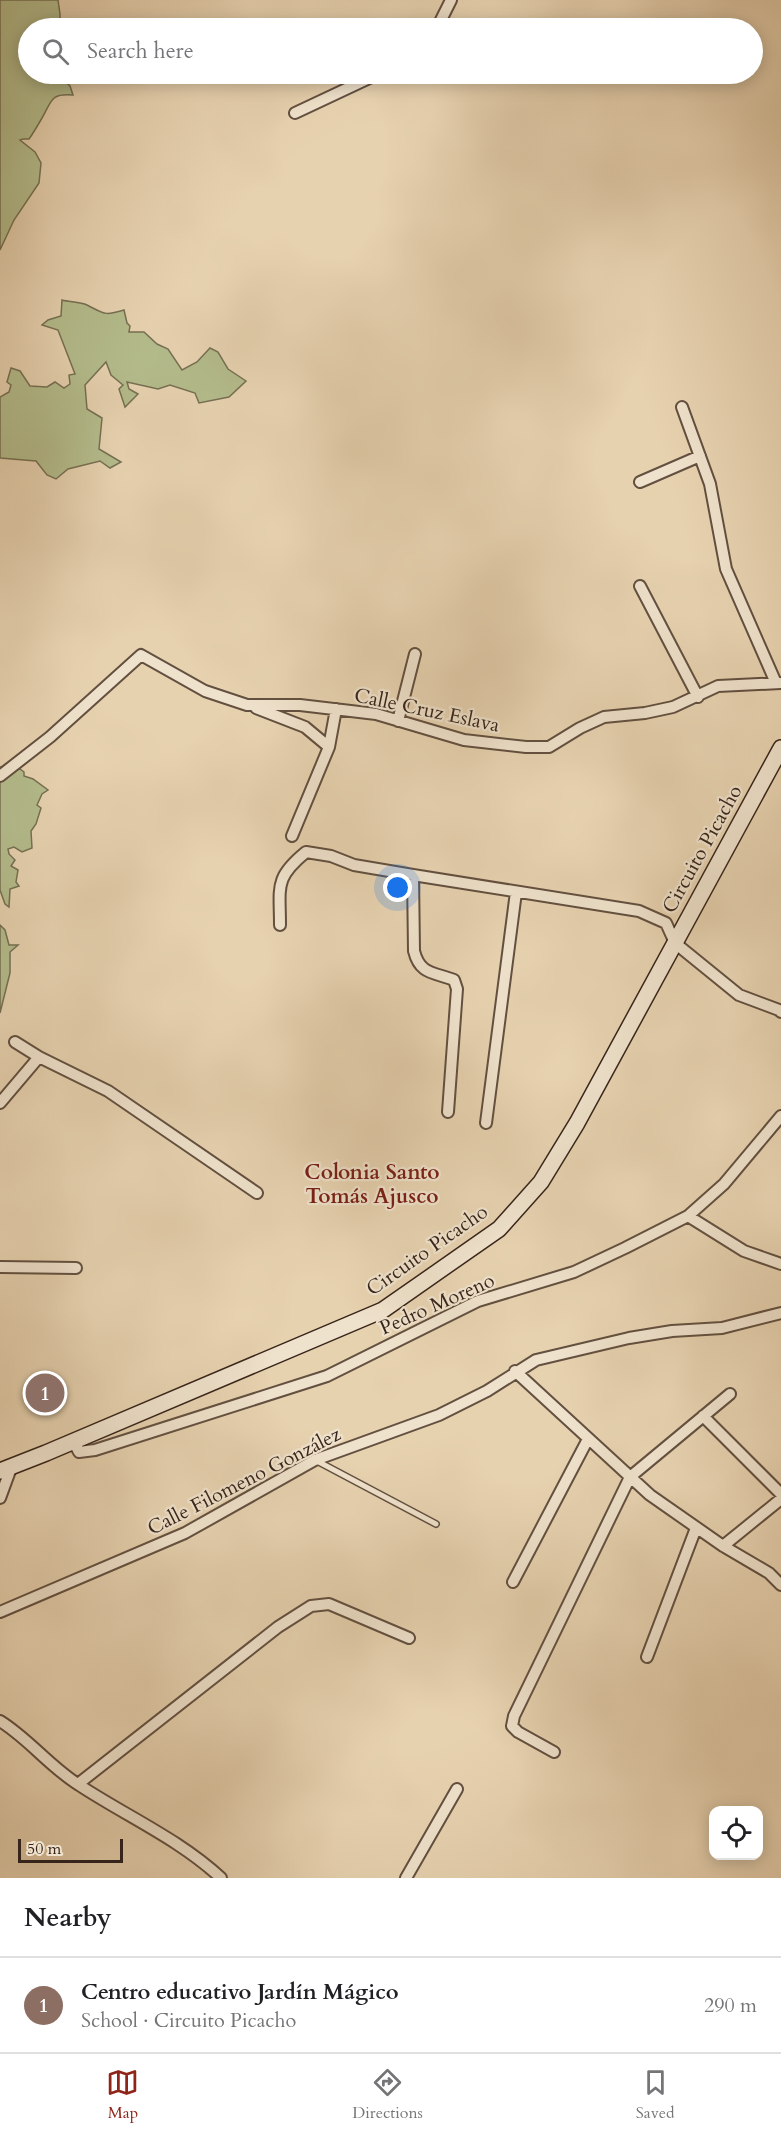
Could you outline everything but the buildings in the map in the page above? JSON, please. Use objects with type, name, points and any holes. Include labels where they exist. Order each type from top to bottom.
[{"type":"main road","name":"Circuito Picacho","points":[[6,1469],[383,1310],[499,1229],[541,1182],[577,1124],[781,748]]},
{"type":"street","points":[[442,18],[451,0]]},
{"type":"street","points":[[295,113],[357,84]]},
{"type":"street","points":[[682,406],[710,484],[726,569],[779,683]]},
{"type":"street","points":[[640,482],[700,456]]},
{"type":"street","points":[[640,586],[698,697]]},
{"type":"street","points":[[398,721],[415,654]]},
{"type":"street","name":"Calle Cruz Eslava","points":[[0,776],[50,737],[141,655],[205,692],[247,705],[300,705],[376,714],[464,740],[526,747],[549,747],[580,728],[604,717],[645,713],[674,706],[718,686],[779,683]]},
{"type":"street","points":[[247,705],[305,727],[329,747]]},
{"type":"street","points":[[292,836],[329,747],[336,710]]},
{"type":"street","points":[[280,925],[280,880],[291,864],[306,852],[331,856],[354,865],[639,911],[666,923],[675,944],[739,995],[781,1012]]},
{"type":"street","points":[[413,875],[414,951],[417,963],[424,970],[454,980],[457,989],[448,1112]]},
{"type":"street","points":[[486,1123],[516,892]]},
{"type":"street","points":[[15,1042],[39,1057],[108,1091],[257,1193]]},
{"type":"street","points":[[0,1103],[39,1057]]},
{"type":"street","name":"Pedro Moreno","points":[[73,1441],[79,1452],[95,1450],[327,1376],[478,1301],[574,1272],[688,1216],[724,1184],[781,1116]]},
{"type":"street","points":[[688,1216],[744,1251],[781,1264]]},
{"type":"street","points":[[0,1268],[76,1268]]},
{"type":"street","name":"Calle Filomeno González","points":[[0,1612],[185,1533],[315,1460],[439,1415],[487,1391],[515,1371],[536,1360],[620,1340],[672,1331],[722,1328],[781,1313]]},
{"type":"street","points":[[515,1371],[650,1495],[723,1546],[769,1573],[781,1585]]},
{"type":"street","points":[[554,1752],[518,1732],[512,1726],[514,1716],[630,1477],[730,1394]]},
{"type":"street","points":[[703,1416],[781,1494]]},
{"type":"street","points":[[513,1582],[588,1439]]},
{"type":"street","points":[[0,1498],[6,1469]]},
{"type":"street","points":[[723,1546],[781,1498]]},
{"type":"street","points":[[647,1657],[696,1528]]},
{"type":"street","points":[[78,1784],[278,1627],[311,1606],[329,1604],[409,1638]]},
{"type":"street","points":[[0,1721],[78,1784],[153,1828],[206,1864],[221,1878]]},
{"type":"street","points":[[406,1878],[457,1789]]},
{"type":"lane","points":[[315,1460],[436,1524]]},
{"type":"green space","points":[[0,0],[58,0],[60,18],[18,18],[18,84],[68,84],[73,95],[60,95],[53,99],[29,139],[20,140],[35,152],[41,163],[39,183],[14,220],[0,250]]},
{"type":"green space","points":[[62,300],[84,304],[105,313],[124,310],[130,326],[129,332],[144,332],[157,344],[168,349],[182,370],[197,362],[210,348],[218,352],[228,369],[246,381],[229,397],[199,403],[195,393],[170,385],[158,389],[127,382],[129,389],[138,394],[125,407],[119,389],[123,385],[111,375],[106,362],[85,385],[87,409],[102,418],[99,449],[121,462],[110,468],[100,461],[68,469],[56,479],[47,475],[36,461],[0,458],[0,397],[9,392],[11,385],[7,382],[11,368],[20,371],[30,386],[47,387],[55,382],[64,388],[70,384],[69,375],[75,374],[58,330],[42,325],[48,320],[61,316]]},
{"type":"green space","points":[[0,767],[20,769],[24,772],[24,776],[33,779],[48,790],[42,794],[37,805],[41,808],[31,831],[32,848],[22,852],[14,847],[8,849],[9,854],[15,860],[11,866],[18,870],[16,882],[19,886],[10,889],[9,907],[5,904],[0,890]]},
{"type":"green space","points":[[0,925],[5,930],[9,945],[18,945],[10,952],[10,973],[0,1013]]},
{"type":"place","name":"Centro educativo Jardín Mágico","points":[[45,1393]]},
{"type":"district","name":"Colonia Santo Tomás Ajusco","points":[[372,1184]]}]
